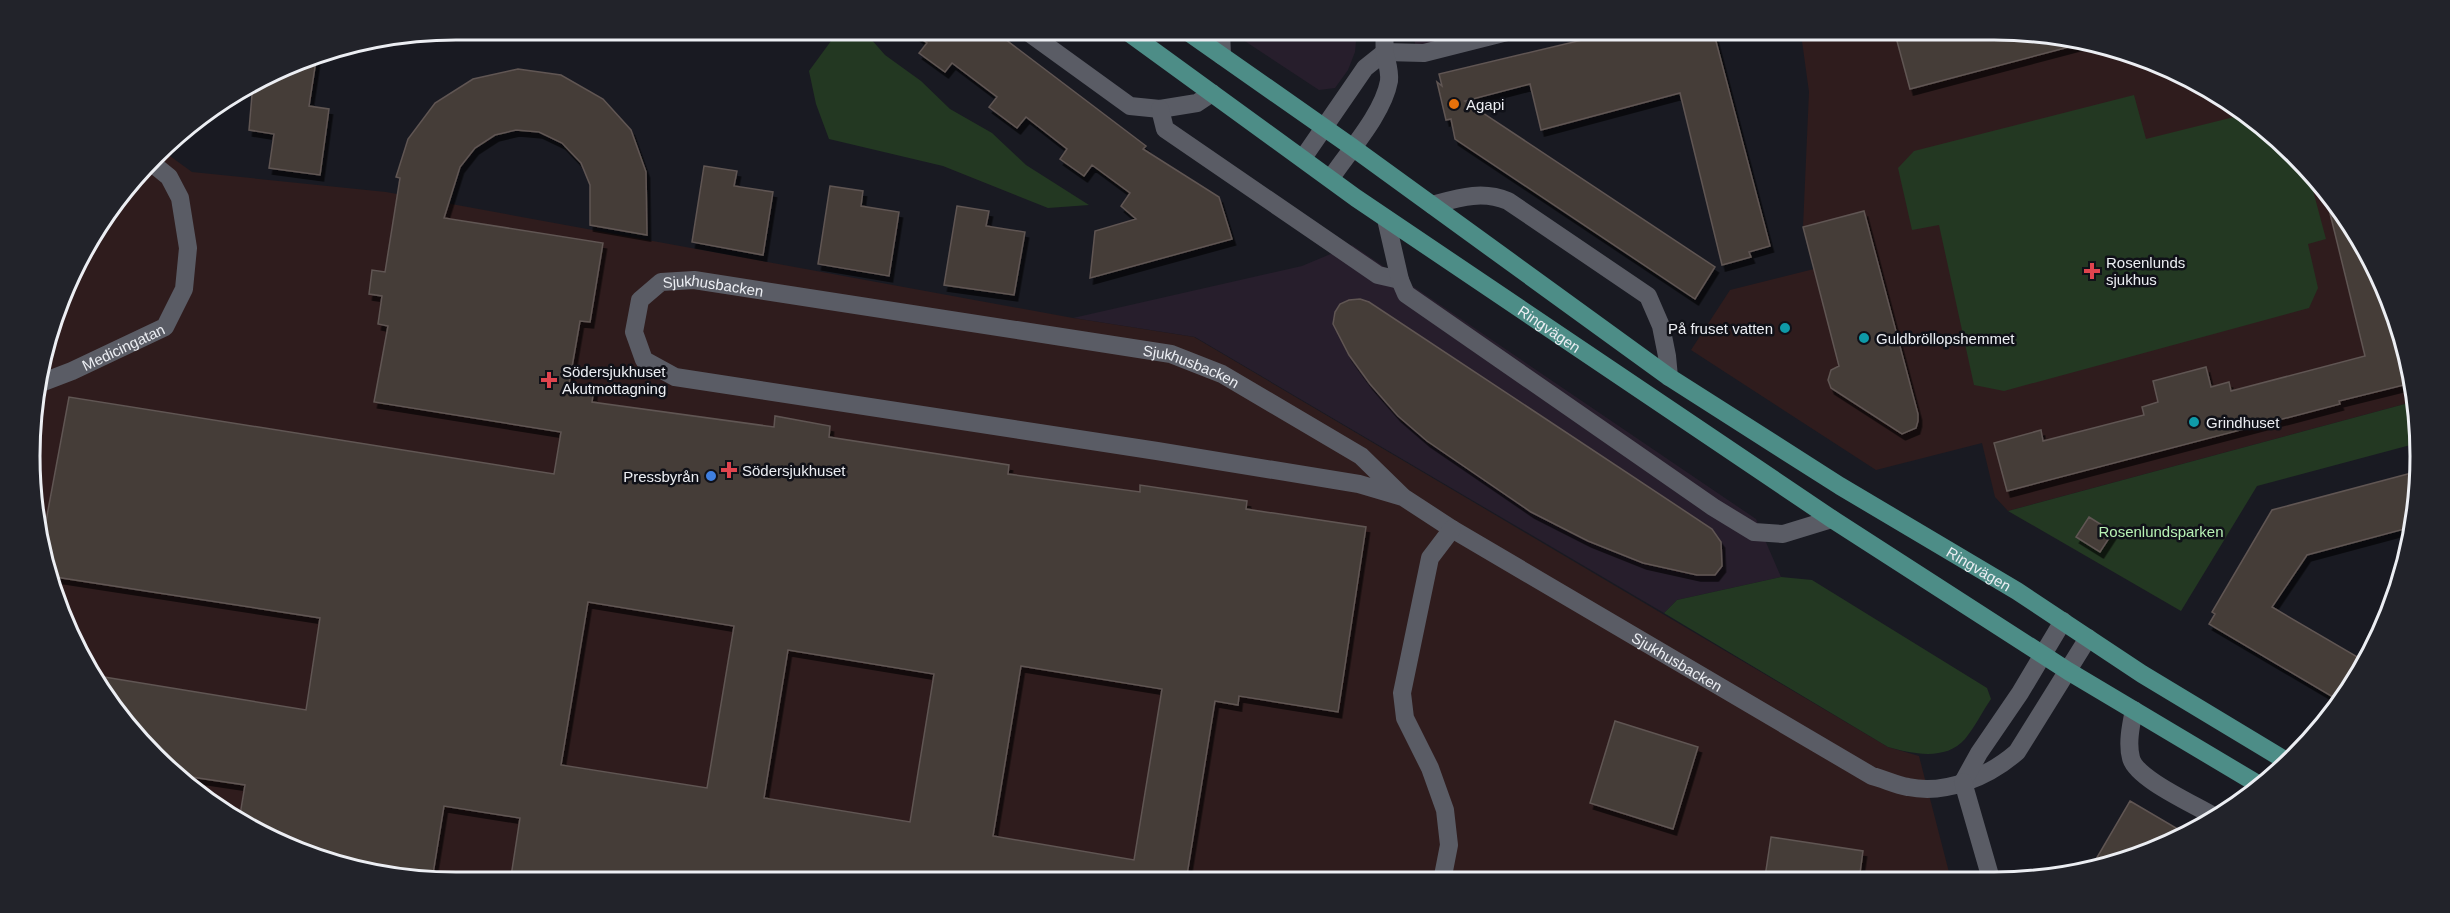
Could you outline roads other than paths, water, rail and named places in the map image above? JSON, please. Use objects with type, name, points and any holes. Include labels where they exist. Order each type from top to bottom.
[{"type":"main road","name":"Ringvägen","points":[[1139,40],[1386,219],[1832,519],[2042,655],[2253,781]]},
{"type":"main road","name":"Ringvägen","points":[[1199,40],[1352,147],[1669,377],[1840,486],[2063,621],[2142,674],[2281,758]]},
{"type":"street","points":[[1039,40],[1130,105],[1160,109],[1197,103],[1212,93]]},
{"type":"street","points":[[1221,40],[1222,56]]},
{"type":"street","points":[[1331,178],[1385,94],[1389,81],[1389,68],[1384,40]]},
{"type":"street","points":[[1303,158],[1365,68],[1385,52],[1424,52],[1474,40]]},
{"type":"street","points":[[1160,109],[1165,129],[1378,275],[1400,280]]},
{"type":"street","name":"Medicingatan","points":[[47,380],[165,327],[184,289],[188,248],[180,198],[169,177],[157,167]]},
{"type":"street","points":[[1432,205],[1464,197],[1494,195],[1508,201],[1648,297],[1660,326],[1669,377]]},
{"type":"street","points":[[1386,219],[1400,280],[1406,294],[1713,507],[1754,532],[1783,534],[1832,519]]},
{"type":"street","name":"Sjukhusbacken","points":[[1403,497],[1359,484],[675,377],[644,360],[634,332],[640,300],[661,282],[694,280],[1171,354],[1222,374],[1361,456],[1403,497],[1452,529],[1872,776],[1908,788],[1938,789],[1963,782],[1988,773],[2017,752],[2088,638]]},
{"type":"street","points":[[1444,872],[1449,845],[1445,810],[1430,768],[1405,718],[1402,693],[1430,558],[1452,529]]},
{"type":"street","points":[[1989,872],[1963,782],[2063,621]]},
{"type":"street","points":[[2134,710],[2130,736],[2131,759],[2142,775],[2208,813]]},
{"type":"place","name":"Agapi","points":[[1454,104]]},
{"type":"place","name":"Rosenlunds sjukhus","points":[[2092,271]]},
{"type":"place","name":"På fruset vatten","points":[[1785,328]]},
{"type":"place","name":"Guldbröllopshemmet","points":[[1864,338]]},
{"type":"place","name":"Södersjukhuset Akutmottagning","points":[[549,380]]},
{"type":"place","name":"Grindhuset","points":[[2194,422]]},
{"type":"place","name":"Södersjukhuset","points":[[729,470]]},
{"type":"place","name":"Pressbyrån","points":[[711,476]]},
{"type":"park label","name":"Rosenlundsparken","points":[[2161,531]]}]
